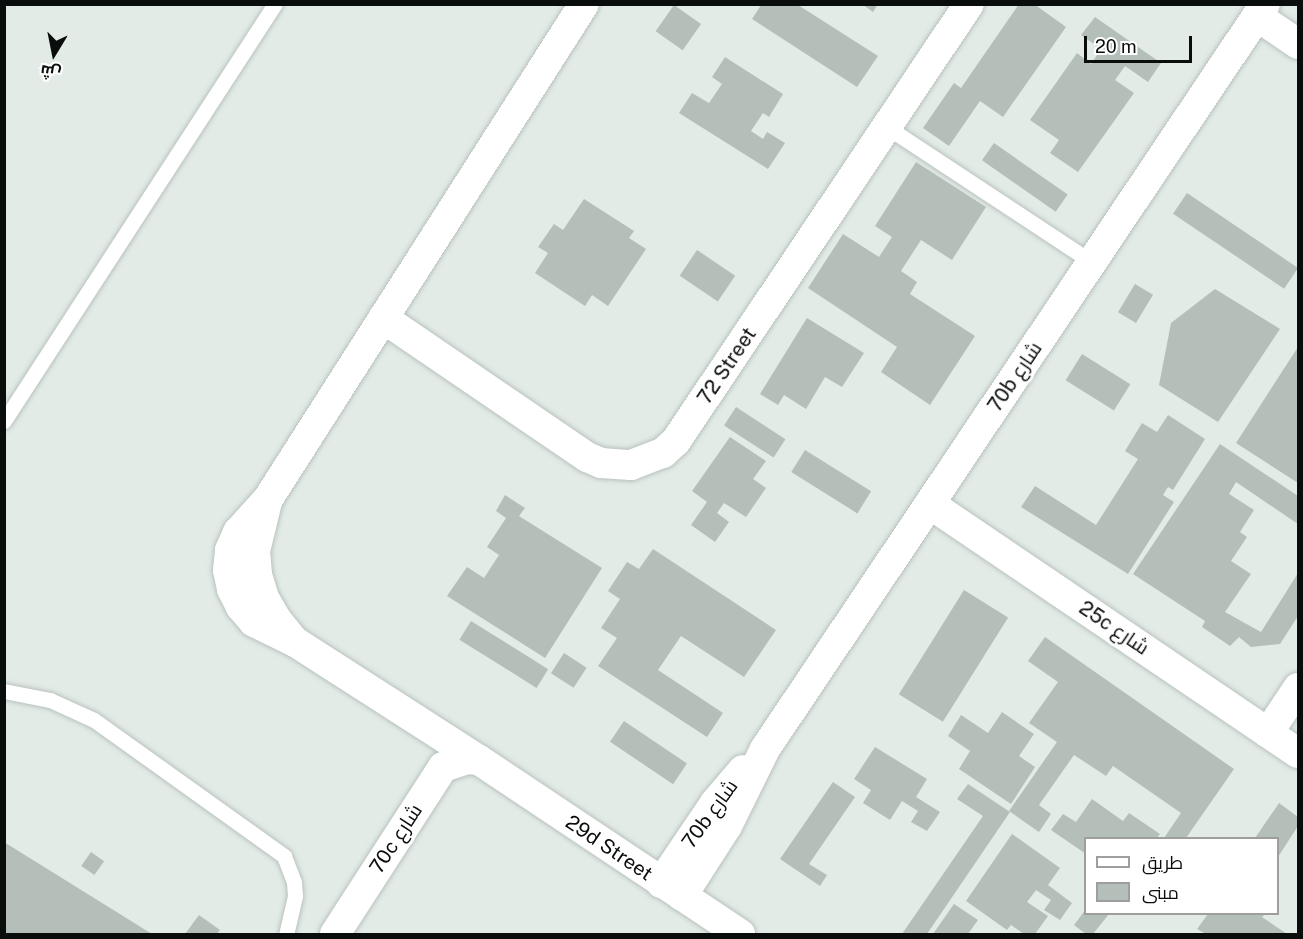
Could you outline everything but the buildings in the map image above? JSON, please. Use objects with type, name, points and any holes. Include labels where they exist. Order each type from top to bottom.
[{"type":"street","name":"29d Street","points":[[584,4],[268,499],[255,551],[257,575],[264,598],[276,619],[295,642],[740,934]]},
{"type":"street","name":"72 Street","points":[[383,318],[588,457],[616,465],[647,461],[663,453],[676,441],[969,4]]},
{"type":"street","points":[[1261,10],[1299,44]]},
{"type":"street","name":"70b شارع","points":[[672,890],[727,826],[765,749],[1261,10]]},
{"type":"street","name":"25c شارع","points":[[930,504],[1299,753]]},
{"type":"street","points":[[1269,733],[1299,688]]},
{"type":"street","name":"70c شارع","points":[[335,934],[443,767],[473,760]]},
{"type":"lane","points":[[4,422],[275,4]]},
{"type":"lane","points":[[887,127],[1092,262]]},
{"type":"lane","points":[[4,692],[50,700],[94,720],[284,856],[294,882],[295,896],[293,914],[286,934]]}]
